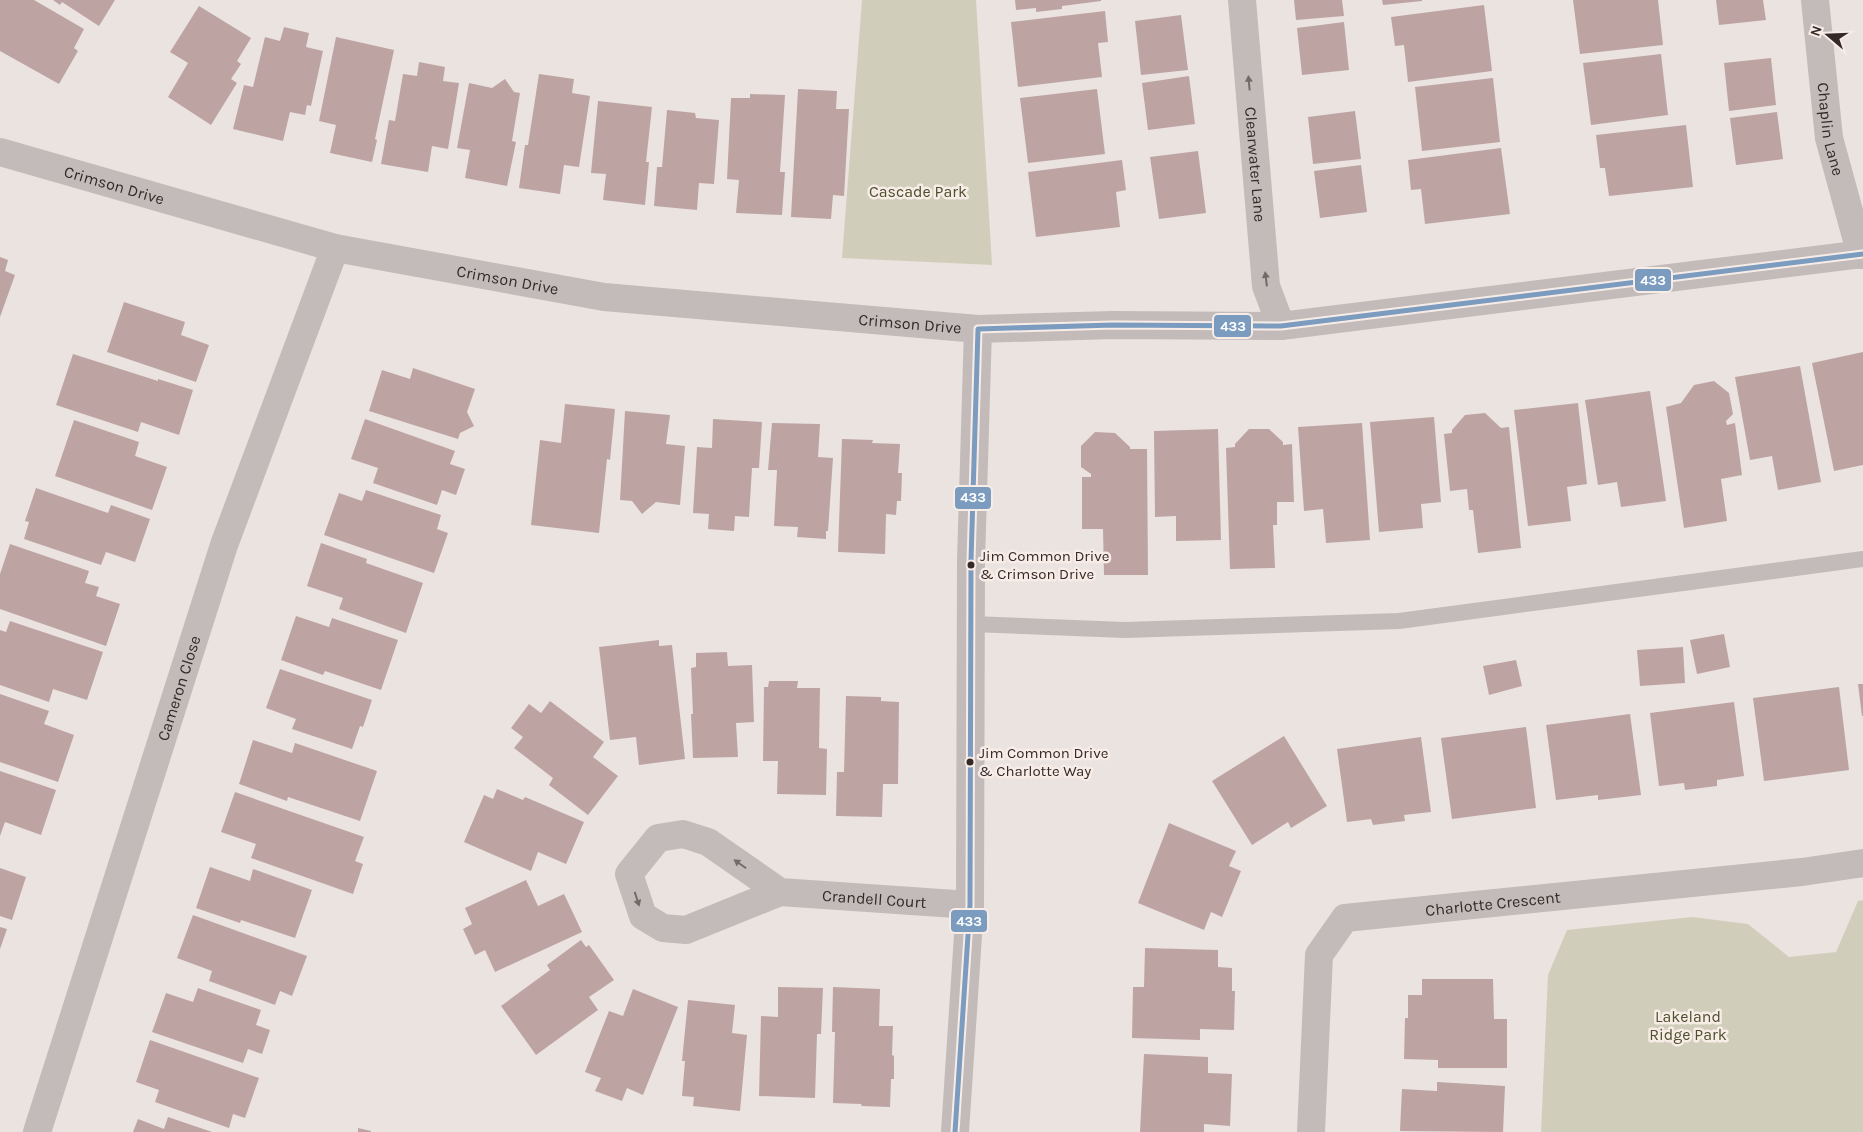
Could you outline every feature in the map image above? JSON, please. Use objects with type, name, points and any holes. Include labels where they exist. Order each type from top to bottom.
[{"type":"street","name":"Clearwater Lane","points":[[1242,0],[1266,286],[1281,326]]},
{"type":"street","name":"Chaplin Lane","points":[[1815,0],[1830,138],[1862,254]]},
{"type":"street","name":"Crimson Drive","points":[[0,152],[334,248],[604,297],[978,329],[1113,325],[1281,326],[1862,254]]},
{"type":"street","name":"Cameron Close","points":[[37,1132],[224,545],[334,248]]},
{"type":"street","points":[[956,1132],[970,905],[971,561],[978,329]]},
{"type":"street","name":"Crandell Court","points":[[780,892],[708,842],[683,834],[658,838],[629,874],[643,916],[663,928],[686,930],[780,892],[970,905]]},
{"type":"street","name":"Charlotte Crescent","points":[[1311,1132],[1319,955],[1345,918],[1802,872],[1863,863]]},
{"type":"lane","points":[[971,624],[1125,630],[1399,621],[1863,558]]},
{"type":"green space","name":"Cascade Park","points":[[862,0],[976,0],[992,265],[842,258]]},
{"type":"green space","name":"Lakeland Ridge Park","points":[[1863,900],[1863,1132],[1541,1132],[1548,975],[1567,930],[1692,917],[1748,924],[1789,957],[1836,952],[1858,901]]},
{"type":"building","points":[[0,0],[34,0],[84,29],[74,48],[78,51],[59,84],[0,51]]},
{"type":"building","points":[[53,0],[115,0],[99,26],[62,2],[60,5]]},
{"type":"building","points":[[1015,0],[1101,1],[1062,6],[1062,9],[1036,12],[1036,8],[1016,10]]},
{"type":"building","points":[[1294,0],[1342,0],[1344,16],[1296,20]]},
{"type":"building","points":[[1382,0],[1422,0],[1422,1],[1383,5]]},
{"type":"building","points":[[1573,0],[1658,0],[1663,45],[1580,54]]},
{"type":"building","points":[[1716,0],[1763,0],[1766,20],[1719,25]]},
{"type":"building","points":[[1484,5],[1492,71],[1408,82],[1404,45],[1395,46],[1391,17]]},
{"type":"building","points":[[199,6],[251,38],[237,61],[241,64],[231,79],[237,83],[211,125],[168,97],[188,63],[170,52]]},
{"type":"building","points":[[1105,11],[1108,42],[1098,43],[1102,77],[1018,87],[1011,22]]},
{"type":"building","points":[[1181,15],[1188,70],[1141,75],[1135,21]]},
{"type":"building","points":[[1344,22],[1349,70],[1302,75],[1297,28]]},
{"type":"building","points":[[284,27],[309,33],[306,47],[323,51],[311,106],[307,105],[305,115],[290,112],[283,141],[233,129],[244,85],[253,87],[265,37],[280,41]]},
{"type":"building","points":[[336,37],[394,50],[372,162],[330,153],[336,125],[319,121]]},
{"type":"building","points":[[1661,54],[1668,115],[1591,125],[1583,63]]},
{"type":"building","points":[[1771,58],[1776,105],[1729,111],[1724,63]]},
{"type":"building","points":[[419,62],[445,67],[443,81],[459,83],[448,149],[432,146],[428,172],[381,164],[389,120],[395,121],[403,74],[417,76]]},
{"type":"building","points":[[539,74],[574,79],[572,93],[590,96],[579,167],[564,165],[560,194],[519,188],[525,145],[528,145]]},
{"type":"building","points":[[1189,76],[1195,124],[1148,130],[1142,83]]},
{"type":"building","points":[[1493,78],[1500,142],[1422,151],[1415,87]]},
{"type":"building","points":[[505,79],[514,92],[520,93],[512,141],[516,142],[507,186],[465,178],[470,150],[457,148],[469,83],[492,88]]},
{"type":"building","points":[[798,89],[837,91],[836,109],[849,109],[844,196],[833,195],[831,219],[791,217]]},
{"type":"building","points":[[1097,89],[1105,154],[1028,163],[1020,98]]},
{"type":"building","points":[[750,94],[785,95],[780,172],[785,172],[782,215],[736,213],[739,180],[727,179],[731,98],[750,98]]},
{"type":"building","points":[[598,101],[652,107],[646,162],[649,162],[645,205],[603,200],[606,174],[591,173]]},
{"type":"building","points":[[667,110],[695,113],[696,118],[719,120],[714,184],[699,183],[697,210],[654,206],[657,167],[662,167]]},
{"type":"building","points":[[1355,111],[1361,159],[1313,164],[1308,117]]},
{"type":"building","points":[[1777,112],[1783,159],[1736,165],[1730,118]]},
{"type":"building","points":[[1686,125],[1693,187],[1609,196],[1605,168],[1600,168],[1596,135]]},
{"type":"building","points":[[1501,148],[1510,214],[1425,224],[1421,189],[1411,190],[1408,160]]},
{"type":"building","points":[[1198,151],[1206,213],[1159,219],[1150,157]]},
{"type":"building","points":[[1122,160],[1126,190],[1116,192],[1120,227],[1036,237],[1028,172]]},
{"type":"building","points":[[1361,165],[1367,212],[1320,218],[1314,171]]},
{"type":"building","points":[[0,257],[8,260],[5,271],[15,275],[0,317]]},
{"type":"building","points":[[124,302],[185,322],[181,335],[209,345],[196,382],[107,352]]},
{"type":"building","points":[[1863,352],[1863,465],[1834,471],[1812,363]]},
{"type":"building","points":[[73,354],[193,390],[179,435],[141,422],[138,432],[56,405]]},
{"type":"building","points":[[1800,366],[1821,482],[1778,490],[1772,456],[1750,460],[1735,377]]},
{"type":"building","points":[[413,368],[475,389],[467,412],[474,426],[460,433],[458,439],[369,411],[382,370],[410,379]]},
{"type":"building","points":[[1714,381],[1729,393],[1733,414],[1726,421],[1727,425],[1735,423],[1742,475],[1721,479],[1727,521],[1684,528],[1666,407],[1681,403],[1694,385]]},
{"type":"building","points":[[1650,391],[1666,501],[1621,507],[1617,482],[1598,485],[1585,400]]},
{"type":"building","points":[[1578,403],[1587,484],[1567,487],[1571,521],[1528,526],[1514,410]]},
{"type":"building","points":[[565,404],[615,409],[610,460],[607,459],[599,533],[531,525],[540,440],[561,443]]},
{"type":"building","points":[[625,411],[670,415],[666,444],[685,446],[680,505],[656,502],[642,514],[632,501],[620,500]]},
{"type":"building","points":[[1485,413],[1501,428],[1509,427],[1521,548],[1478,553],[1473,510],[1469,510],[1467,489],[1450,491],[1444,434],[1452,433],[1452,430],[1465,415]]},
{"type":"building","points":[[1434,417],[1441,502],[1421,504],[1423,528],[1379,532],[1370,422]]},
{"type":"building","points":[[365,419],[455,451],[450,464],[465,469],[456,495],[442,490],[437,505],[373,483],[378,468],[351,459]]},
{"type":"building","points":[[713,419],[762,422],[759,468],[752,468],[749,517],[735,516],[734,531],[708,529],[709,514],[693,513],[697,447],[712,448]]},
{"type":"building","points":[[74,420],[139,442],[135,456],[167,467],[152,510],[55,476]]},
{"type":"building","points":[[772,423],[820,424],[818,457],[833,458],[826,539],[797,537],[798,527],[774,526],[777,470],[768,470]]},
{"type":"building","points":[[1362,423],[1370,540],[1326,543],[1323,509],[1304,511],[1298,427]]},
{"type":"building","points":[[1218,429],[1221,540],[1176,541],[1176,516],[1155,517],[1154,431]]},
{"type":"building","points":[[1249,429],[1269,429],[1283,442],[1283,445],[1292,444],[1294,502],[1277,502],[1277,525],[1273,525],[1275,568],[1230,569],[1226,448],[1235,447],[1235,444]]},
{"type":"building","points":[[1095,432],[1115,433],[1130,449],[1147,449],[1148,575],[1104,575],[1103,529],[1082,529],[1082,477],[1091,477],[1091,474],[1081,467],[1081,446]]},
{"type":"building","points":[[842,439],[873,440],[872,443],[900,444],[898,473],[902,473],[901,501],[897,501],[896,515],[886,514],[885,554],[838,552]]},
{"type":"building","points":[[36,488],[108,513],[111,505],[150,519],[135,562],[106,552],[101,565],[24,539],[29,522],[25,521]]},
{"type":"building","points":[[366,490],[441,515],[437,529],[448,533],[434,573],[324,535],[339,493],[362,501]]},
{"type":"building","points":[[321,543],[367,559],[366,563],[423,583],[406,633],[339,609],[343,598],[307,586]]},
{"type":"building","points":[[10,544],[89,571],[85,583],[99,587],[96,596],[120,604],[106,646],[0,609],[0,574]]},
{"type":"building","points":[[296,616],[329,627],[332,618],[398,640],[381,690],[325,671],[323,675],[281,660]]},
{"type":"building","points":[[10,621],[103,652],[87,700],[53,689],[49,702],[0,685],[0,630],[6,632]]},
{"type":"building","points":[[1724,634],[1730,667],[1697,674],[1690,640]]},
{"type":"building","points":[[659,640],[659,646],[672,645],[685,759],[639,765],[636,737],[610,740],[599,647]]},
{"type":"building","points":[[1683,647],[1685,683],[1640,686],[1637,650]]},
{"type":"building","points":[[727,652],[728,666],[752,665],[754,722],[736,723],[738,757],[693,758],[691,668],[696,667],[696,653]]},
{"type":"building","points":[[1516,660],[1522,686],[1489,695],[1483,666]]},
{"type":"building","points":[[280,669],[372,700],[363,727],[360,726],[352,749],[292,729],[296,719],[266,708]]},
{"type":"building","points":[[769,681],[798,681],[797,688],[820,688],[819,748],[827,749],[826,795],[777,794],[778,761],[763,761],[764,687],[768,687]]},
{"type":"building","points":[[1858,684],[1863,684],[1863,716],[1862,716]]},
{"type":"building","points":[[1839,687],[1849,770],[1764,781],[1753,698]]},
{"type":"building","points":[[0,694],[49,711],[44,724],[74,735],[58,782],[0,762]]},
{"type":"building","points":[[846,696],[881,697],[881,701],[899,702],[898,784],[883,784],[882,817],[836,816],[837,772],[844,772]]},
{"type":"building","points":[[550,701],[604,742],[593,757],[618,776],[588,815],[549,785],[553,778],[514,748],[523,737],[511,728],[529,704],[541,713]]},
{"type":"building","points":[[1734,702],[1744,776],[1717,780],[1717,786],[1685,790],[1684,783],[1659,786],[1650,713]]},
{"type":"building","points":[[1630,714],[1641,795],[1598,800],[1598,795],[1556,800],[1546,725]]},
{"type":"building","points":[[1526,727],[1536,808],[1452,819],[1441,738]]},
{"type":"building","points":[[1284,736],[1327,806],[1291,828],[1288,822],[1252,845],[1212,781]]},
{"type":"building","points":[[1421,737],[1431,812],[1404,815],[1405,821],[1373,825],[1371,819],[1347,822],[1337,749]]},
{"type":"building","points":[[253,740],[292,753],[295,743],[377,771],[360,821],[288,797],[287,801],[239,784]]},
{"type":"building","points":[[0,771],[56,790],[41,835],[5,822],[0,836]]},
{"type":"building","points":[[497,789],[523,800],[525,797],[584,822],[566,864],[538,852],[531,871],[464,842],[484,795],[493,799]]},
{"type":"building","points":[[235,792],[364,837],[355,861],[363,864],[353,894],[251,858],[256,844],[221,832]]},
{"type":"building","points":[[1169,823],[1236,851],[1229,866],[1241,871],[1222,917],[1211,912],[1204,930],[1138,903]]},
{"type":"building","points":[[210,867],[250,881],[253,869],[312,890],[295,938],[241,920],[240,923],[196,908]]},
{"type":"building","points":[[0,868],[26,877],[12,920],[0,916]]},
{"type":"building","points":[[526,880],[538,906],[564,894],[582,932],[495,972],[485,950],[475,955],[463,929],[472,924],[465,908]]},
{"type":"building","points":[[193,915],[307,956],[292,996],[280,991],[275,1005],[209,981],[212,971],[177,958]]},
{"type":"building","points":[[0,927],[7,929],[0,949]]},
{"type":"building","points":[[581,940],[586,947],[589,945],[614,980],[589,997],[598,1010],[536,1055],[501,1006],[550,970],[547,965]]},
{"type":"building","points":[[1145,948],[1218,950],[1218,967],[1232,968],[1232,991],[1235,991],[1234,1030],[1200,1029],[1200,1040],[1132,1038],[1133,987],[1144,987]]},
{"type":"building","points":[[1422,979],[1493,979],[1494,1019],[1507,1019],[1507,1068],[1438,1068],[1438,1060],[1404,1059],[1405,1018],[1408,1018],[1408,995],[1422,995]]},
{"type":"building","points":[[778,987],[823,988],[821,1034],[817,1034],[815,1098],[759,1096],[761,1016],[778,1017]]},
{"type":"building","points":[[833,987],[880,989],[879,1026],[893,1026],[892,1055],[894,1056],[894,1079],[891,1079],[890,1107],[833,1103],[835,1032],[832,1032]]},
{"type":"building","points":[[198,988],[261,1010],[256,1025],[270,1030],[262,1054],[248,1049],[243,1063],[152,1032],[166,993],[193,1002]]},
{"type":"building","points":[[633,989],[678,1007],[643,1095],[627,1088],[622,1101],[595,1091],[601,1078],[585,1072],[609,1011],[623,1016]]},
{"type":"building","points":[[688,1000],[735,1005],[732,1033],[747,1035],[740,1111],[693,1106],[694,1097],[682,1096],[685,1061],[682,1061]]},
{"type":"building","points":[[150,1040],[259,1078],[245,1118],[233,1114],[229,1128],[155,1102],[159,1090],[136,1082]]},
{"type":"building","points":[[1144,1054],[1208,1057],[1208,1073],[1232,1074],[1230,1126],[1204,1124],[1204,1132],[1140,1132]]},
{"type":"building","points":[[1437,1082],[1505,1086],[1503,1132],[1400,1131],[1402,1089],[1437,1091]]},
{"type":"building","points":[[168,1117],[212,1132],[133,1132],[138,1119],[164,1129]]},
{"type":"building","points":[[358,1128],[371,1131],[371,1132],[358,1132]]},
{"type":"transit line","name":"433","points":[[955,1132],[970,905],[971,561],[978,329],[1113,325],[1281,326],[1863,254]]},
{"type":"place","name":"Jim Common Drive & Crimson Drive","points":[[971,565]]},
{"type":"place","name":"Jim Common Drive & Charlotte Way","points":[[970,762]]}]
